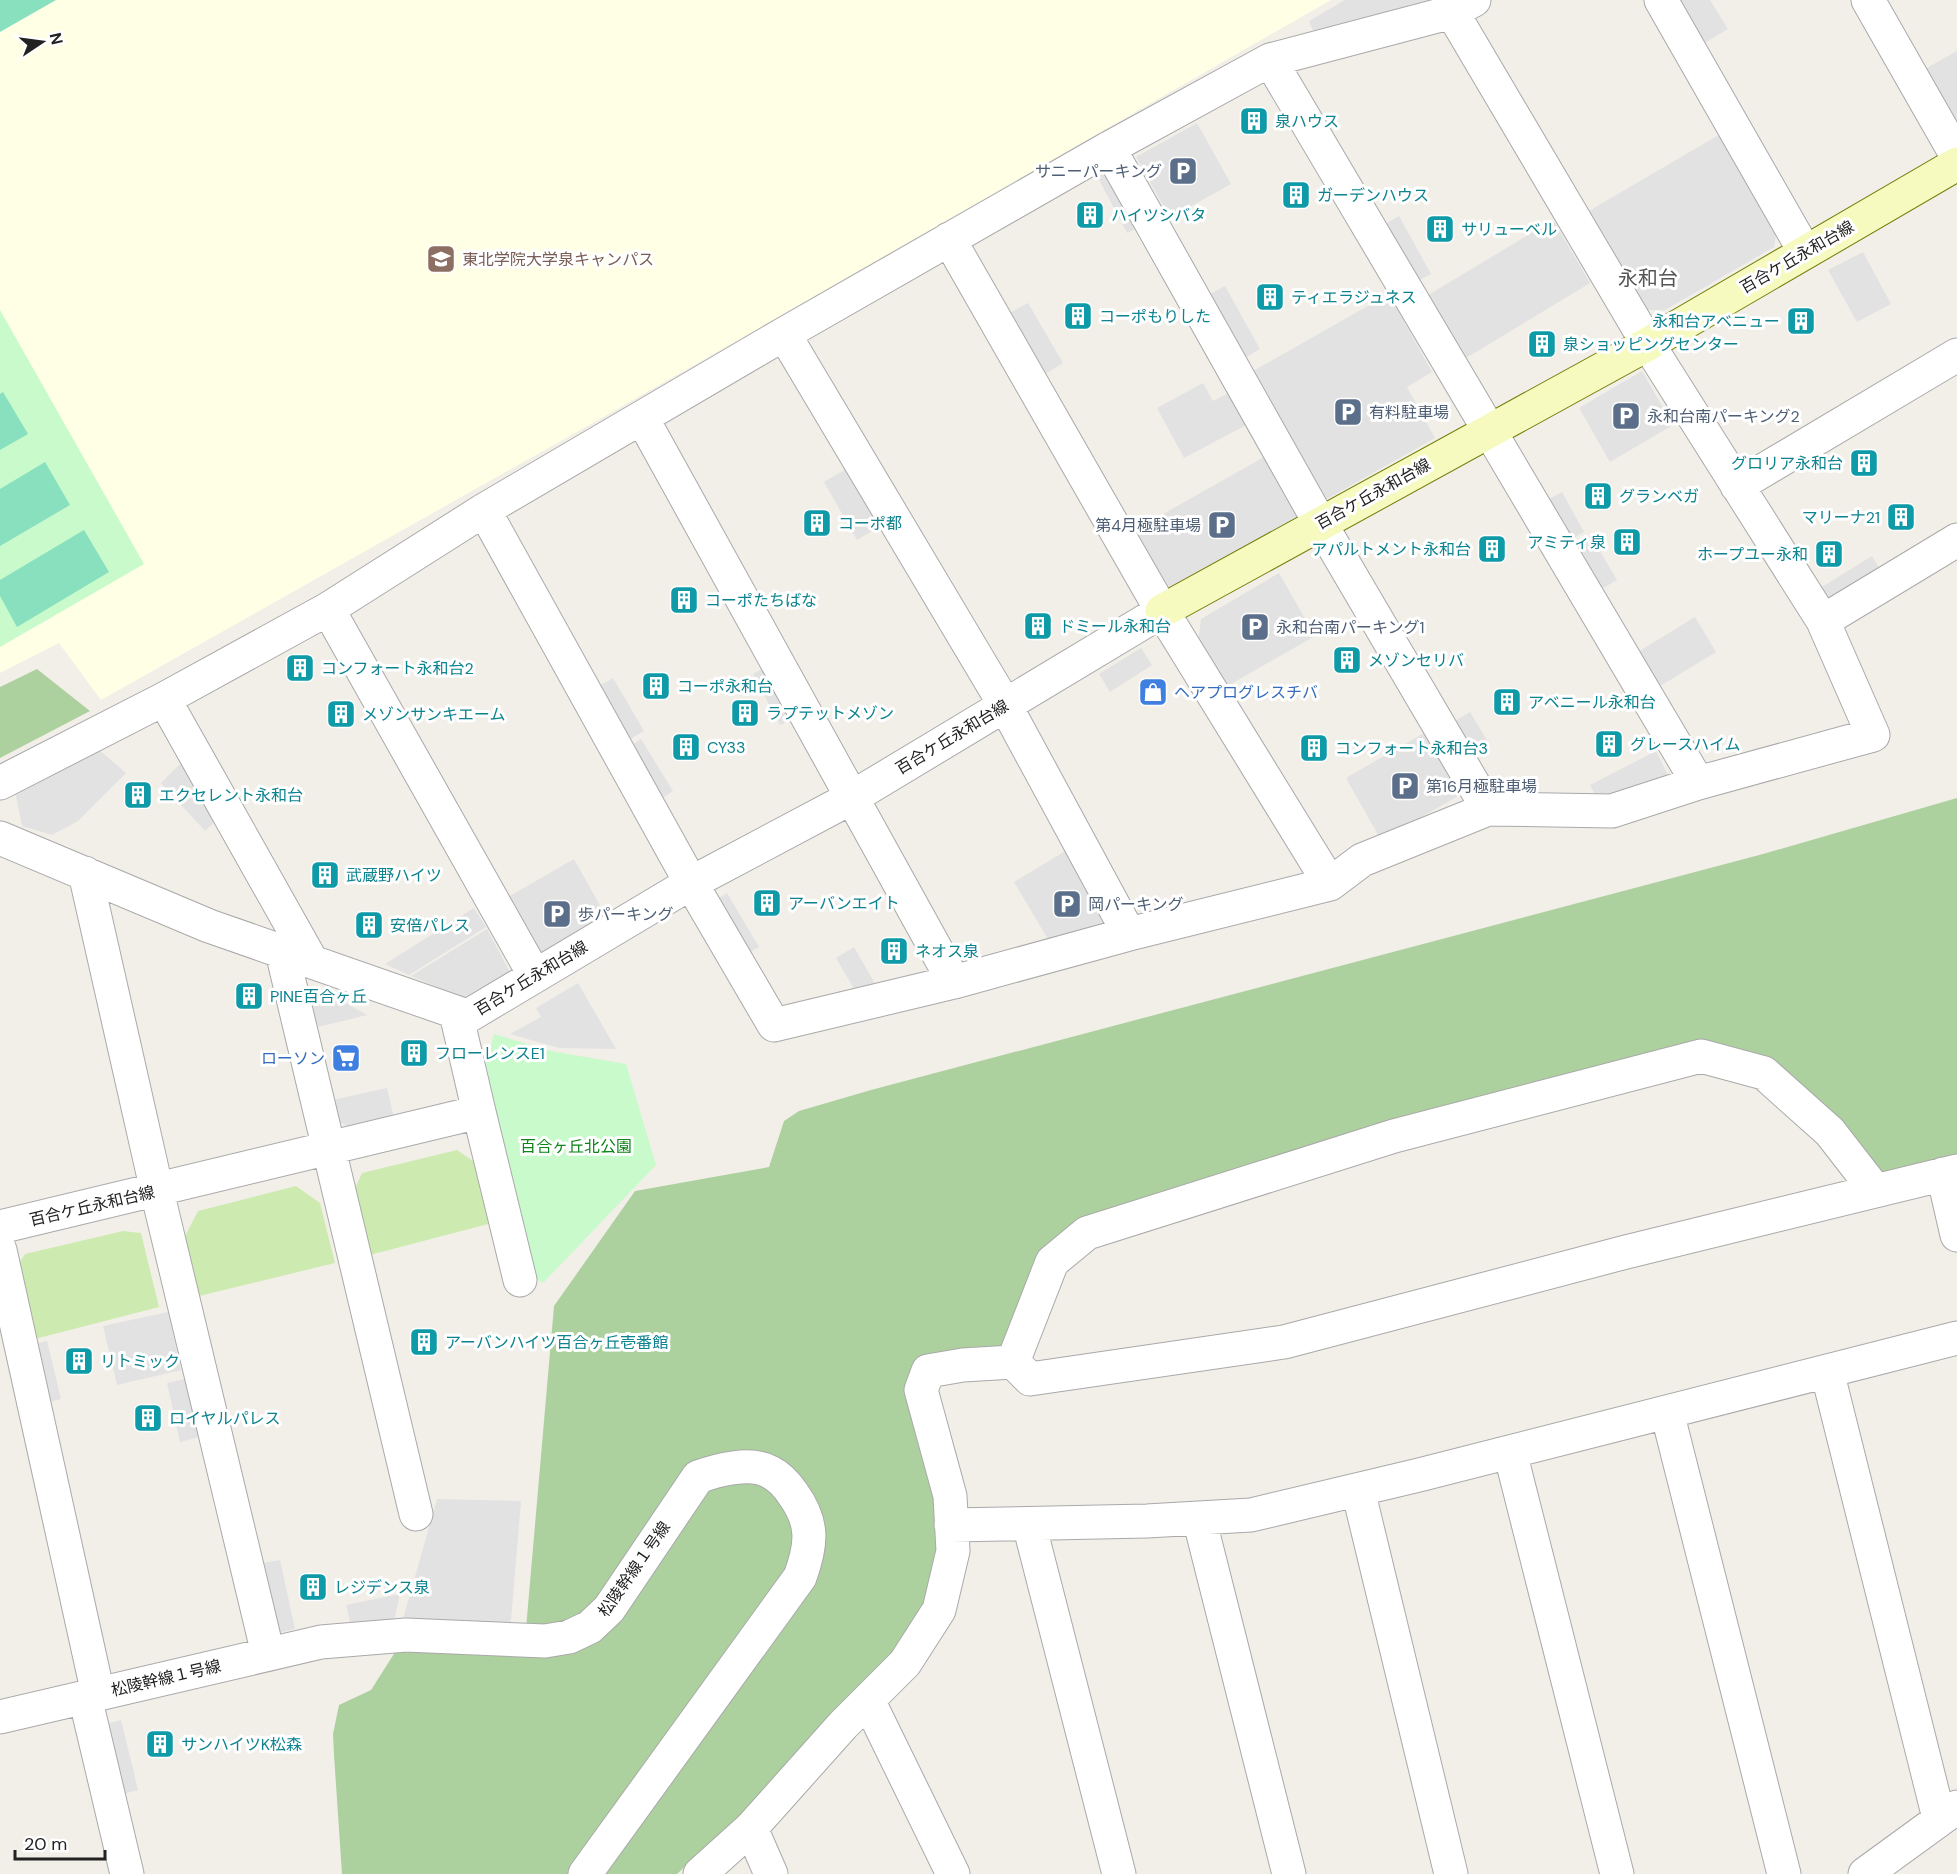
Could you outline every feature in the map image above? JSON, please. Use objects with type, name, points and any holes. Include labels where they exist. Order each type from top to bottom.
[{"type":"street","points":[[1660,0],[1805,252]]},
{"type":"street","points":[[1869,0],[1957,156]]},
{"type":"street","points":[[0,783],[164,699],[328,609],[484,510],[784,334],[1110,148],[1270,60],[1463,6],[1648,344],[1822,621],[1873,735],[1698,783],[1612,811],[1488,809],[1362,860],[1330,884],[1129,934],[954,982],[774,1025],[691,883],[484,510]]},
{"type":"street","points":[[1270,60],[1698,783]]},
{"type":"street","points":[[1110,148],[1320,523],[1488,809]]},
{"type":"street","name":"百合ケ丘永和台線","points":[[0,1227],[479,1112],[458,1022],[467,1016],[691,883],[851,798],[1162,611],[1648,344],[1957,164]]},
{"type":"street","points":[[949,239],[1162,611],[1330,884]]},
{"type":"street","points":[[784,334],[1005,705],[1129,934]]},
{"type":"street","points":[[1737,486],[1957,355]]},
{"type":"street","points":[[642,418],[954,982]]},
{"type":"street","points":[[1822,621],[1957,540]]},
{"type":"street","points":[[328,609],[535,976]]},
{"type":"street","points":[[164,699],[297,957],[328,1150],[416,1514]]},
{"type":"street","points":[[0,838],[209,926],[467,1016]]},
{"type":"street","points":[[85,873],[157,1191],[268,1654]]},
{"type":"street","points":[[1013,1362],[1052,1262],[1087,1233],[1394,1136],[1701,1056],[1764,1072],[1830,1132],[1875,1190]]},
{"type":"street","points":[[479,1112],[520,1280]]},
{"type":"street","points":[[700,1874],[751,1828],[868,1700],[905,1663],[939,1610],[953,1551],[950,1496],[921,1390],[928,1371],[963,1365],[1013,1362],[1030,1379],[1284,1342],[1626,1252],[1950,1173],[1957,1235]]},
{"type":"street","points":[[0,1250],[127,1874]]},
{"type":"street","points":[[951,1526],[1251,1515],[1510,1452],[1957,1338]]},
{"type":"street","points":[[1827,1371],[1948,1812],[1865,1874]]},
{"type":"street","points":[[1667,1412],[1784,1874]]},
{"type":"street","points":[[1510,1452],[1617,1874]]},
{"type":"street","name":"松陵幹線１号線","points":[[0,1717],[321,1642],[406,1635],[545,1641],[569,1637],[590,1627],[609,1609],[698,1477],[717,1470],[745,1467],[769,1471],[787,1484],[803,1507],[810,1529],[809,1554],[800,1577],[585,1874]]},
{"type":"street","points":[[1358,1490],[1451,1874]]},
{"type":"street","points":[[1199,1518],[1289,1874]]},
{"type":"street","points":[[1029,1524],[1119,1874]]},
{"type":"street","points":[[868,1700],[953,1874]]},
{"type":"street","points":[[751,1828],[771,1874]]},
{"type":"shaded area","name":"東北学院大学泉キャンパス","points":[[0,0],[1331,0],[605,416],[101,700],[59,643],[0,673]]},
{"type":"shaded area","points":[[1345,0],[1450,0],[1315,35],[1309,21]]},
{"type":"shaded area","points":[[1676,0],[1710,0],[1728,29],[1703,44]]},
{"type":"shaded area","points":[[1957,51],[1957,124],[1925,69]]},
{"type":"shaded area","name":"サニーパーキング","points":[[1197,123],[1231,184],[1170,218],[1136,157]]},
{"type":"shaded area","points":[[1722,133],[1777,229],[1774,247],[1665,310],[1647,310],[1589,211]]},
{"type":"shaded area","points":[[1111,166],[1142,226],[1127,233],[1096,174]]},
{"type":"shaded area","points":[[1399,216],[1431,274],[1410,285],[1378,228]]},
{"type":"shaded area","points":[[1553,220],[1590,283],[1458,363],[1420,300]]},
{"type":"shaded area","points":[[1863,252],[1891,304],[1857,322],[1828,270]]},
{"type":"shaded area","points":[[1225,286],[1260,349],[1241,360],[1205,297]]},
{"type":"shaded area","name":"有料駐車場","points":[[1389,294],[1432,372],[1407,387],[1435,438],[1325,500],[1253,371]]},
{"type":"shaded area","points":[[1028,303],[1063,363],[1042,376],[1006,315]]},
{"type":"shaded area","name":"永和台南パーキング2","points":[[1642,371],[1673,425],[1610,462],[1579,408]]},
{"type":"shaded area","points":[[1203,383],[1213,401],[1235,390],[1252,422],[1184,458],[1157,408]]},
{"type":"shaded area","name":"第4月極駐車場","points":[[1273,452],[1310,518],[1183,589],[1164,586],[1133,531]]},
{"type":"shaded area","points":[[853,465],[886,523],[857,540],[824,482]]},
{"type":"shaded area","points":[[1562,492],[1584,532],[1566,542],[1543,502]]},
{"type":"shaded area","points":[[1591,536],[1617,580],[1596,592],[1570,549]]},
{"type":"shaded area","points":[[1872,556],[1882,573],[1827,607],[1817,590]]},
{"type":"shaded area","name":"永和台南パーキング1","points":[[1279,573],[1315,636],[1224,688],[1198,643],[1201,619]]},
{"type":"shaded area","points":[[1695,617],[1716,652],[1657,688],[1636,653]]},
{"type":"shaded area","points":[[1141,648],[1152,665],[1110,692],[1099,674]]},
{"type":"shaded area","points":[[766,667],[794,719],[780,725],[753,674]]},
{"type":"shaded area","points":[[613,678],[644,731],[623,743],[593,690]]},
{"type":"shaded area","points":[[1470,712],[1488,742],[1470,752],[1453,722]]},
{"type":"shaded area","name":"第16月極駐車場","points":[[1431,729],[1459,778],[1460,795],[1381,840],[1346,778]]},
{"type":"shaded area","points":[[641,739],[673,791],[656,802],[624,750]]},
{"type":"shaded area","points":[[98,749],[126,773],[78,821],[52,835],[22,826],[15,791]]},
{"type":"shaded area","points":[[1656,751],[1667,773],[1665,783],[1597,798],[1590,785]]},
{"type":"shaded area","points":[[183,761],[218,819],[205,831],[161,783]]},
{"type":"shaded area","name":"岡パーキング","points":[[1072,847],[1120,927],[1052,946],[1014,882]]},
{"type":"shaded area","name":"歩パーキング","points":[[574,859],[612,927],[547,963],[501,901]]},
{"type":"shaded area","points":[[727,893],[759,947],[741,957],[709,904]]},
{"type":"shaded area","points":[[474,908],[486,927],[409,975],[385,964]]},
{"type":"shaded area","points":[[487,929],[512,976],[488,993],[464,998],[411,976]]},
{"type":"shaded area","points":[[854,947],[878,989],[860,999],[836,958]]},
{"type":"shaded area","points":[[578,983],[616,1049],[559,1048],[510,1034],[541,1017],[536,1008]]},
{"type":"shaded area","points":[[335,997],[367,1015],[318,1027],[312,1003]]},
{"type":"shaded area","points":[[387,1088],[394,1118],[351,1128],[338,1121],[333,1100]]},
{"type":"shaded area","points":[[168,1312],[181,1370],[117,1385],[103,1326]]},
{"type":"shaded area","points":[[47,1341],[61,1399],[42,1404],[28,1346]]},
{"type":"shaded area","points":[[185,1379],[199,1437],[180,1442],[167,1383]]},
{"type":"shaded area","points":[[437,1499],[521,1501],[510,1632],[401,1626]]},
{"type":"shaded area","points":[[280,1560],[295,1629],[273,1634],[258,1564]]},
{"type":"shaded area","points":[[400,1594],[393,1626],[353,1635],[346,1605]]},
{"type":"shaded area","points":[[121,1720],[138,1790],[119,1795],[103,1725]]},
{"type":"green space","points":[[0,0],[56,0],[0,32]]},
{"type":"green space","points":[[0,310],[144,564],[0,647]]},
{"type":"green space","points":[[3,392],[28,434],[0,450],[0,394]]},
{"type":"green space","points":[[45,462],[70,505],[0,546],[0,489]]},
{"type":"green space","points":[[84,530],[109,572],[17,627],[0,596],[0,580]]},
{"type":"green space","points":[[37,669],[90,711],[0,758],[0,687]]},
{"type":"green space","points":[[1957,798],[1957,1171],[1875,1190],[1764,1073],[1701,1056],[1059,1234],[1013,1362],[928,1371],[953,1551],[868,1700],[677,1874],[342,1874],[333,1734],[339,1705],[371,1690],[406,1635],[525,1640],[554,1306],[635,1191],[769,1167],[784,1121],[799,1111],[1763,854]]},
{"type":"green space","name":"百合ヶ丘北公園","points":[[494,1034],[551,1051],[626,1064],[656,1165],[543,1283],[530,1275],[486,1064]]},
{"type":"green space","points":[[457,1150],[482,1167],[496,1222],[366,1256],[351,1197],[362,1173]]},
{"type":"green space","points":[[296,1186],[320,1203],[335,1263],[199,1296],[185,1236],[198,1211]]},
{"type":"green space","points":[[123,1231],[141,1233],[159,1307],[27,1341],[11,1275],[25,1254]]},
{"type":"place","name":"泉ハウス","points":[[1254,121]]},
{"type":"place","name":"サニーパーキング","points":[[1183,171]]},
{"type":"place","name":"ガーデンハウス","points":[[1296,195]]},
{"type":"place","name":"ハイツシバタ","points":[[1090,215]]},
{"type":"place","name":"サリューベル","points":[[1440,229]]},
{"type":"place","name":"東北学院大学泉キャンパス","points":[[441,259]]},
{"type":"place","name":"ティエラジュネス","points":[[1270,297]]},
{"type":"place","name":"コーポもりした","points":[[1078,316]]},
{"type":"place","name":"永和台アベニュー","points":[[1801,321]]},
{"type":"place","name":"泉ショッピングセンター","points":[[1542,344]]},
{"type":"place","name":"有料駐車場","points":[[1348,412]]},
{"type":"place","name":"永和台南パーキング2","points":[[1626,416]]},
{"type":"place","name":"グロリア永和台","points":[[1864,463]]},
{"type":"place","name":"グランベガ","points":[[1598,496]]},
{"type":"place","name":"マリーナ21","points":[[1901,517]]},
{"type":"place","name":"コーポ都","points":[[817,523]]},
{"type":"place","name":"第4月極駐車場","points":[[1222,525]]},
{"type":"place","name":"アミティ泉","points":[[1627,542]]},
{"type":"place","name":"アパルトメント永和台","points":[[1492,549]]},
{"type":"place","name":"ホープユー永和","points":[[1829,554]]},
{"type":"place","name":"コーポたちばな","points":[[684,600]]},
{"type":"place","name":"ドミール永和台","points":[[1038,626]]},
{"type":"place","name":"永和台南パーキング1","points":[[1255,627]]},
{"type":"place","name":"メゾンセリバ","points":[[1347,660]]},
{"type":"place","name":"コンフォート永和台2","points":[[300,668]]},
{"type":"place","name":"コーポ永和台","points":[[656,686]]},
{"type":"place","name":"ヘアプログレスチバ","points":[[1153,692]]},
{"type":"place","name":"アベニール永和台","points":[[1507,702]]},
{"type":"place","name":"ラプテットメゾン","points":[[745,713]]},
{"type":"place","name":"メゾンサンキエーム","points":[[341,714]]},
{"type":"place","name":"グレースハイム","points":[[1609,744]]},
{"type":"place","name":"CY33","points":[[686,747]]},
{"type":"place","name":"コンフォート永和台3","points":[[1314,748]]},
{"type":"place","name":"第16月極駐車場","points":[[1405,786]]},
{"type":"place","name":"エクセレント永和台","points":[[138,795]]},
{"type":"place","name":"武蔵野ハイツ","points":[[325,875]]},
{"type":"place","name":"アーバンエイト","points":[[767,903]]},
{"type":"place","name":"岡パーキング","points":[[1067,904]]},
{"type":"place","name":"歩パーキング","points":[[557,914]]},
{"type":"place","name":"安倍パレス","points":[[369,925]]},
{"type":"place","name":"ネオス泉","points":[[894,951]]},
{"type":"place","name":"PINE百合ヶ丘","points":[[249,996]]},
{"type":"place","name":"フローレンスE1","points":[[414,1053]]},
{"type":"place","name":"ローソン","points":[[346,1058]]},
{"type":"place","name":"アーバンハイツ百合ヶ丘壱番館","points":[[424,1342]]},
{"type":"place","name":"リトミック","points":[[79,1361]]},
{"type":"place","name":"ロイヤルパレス","points":[[148,1418]]},
{"type":"place","name":"レジデンス泉","points":[[313,1587]]},
{"type":"place","name":"サンハイツK松森","points":[[160,1744]]},
{"type":"district","name":"永和台","points":[[1648,278]]}]
